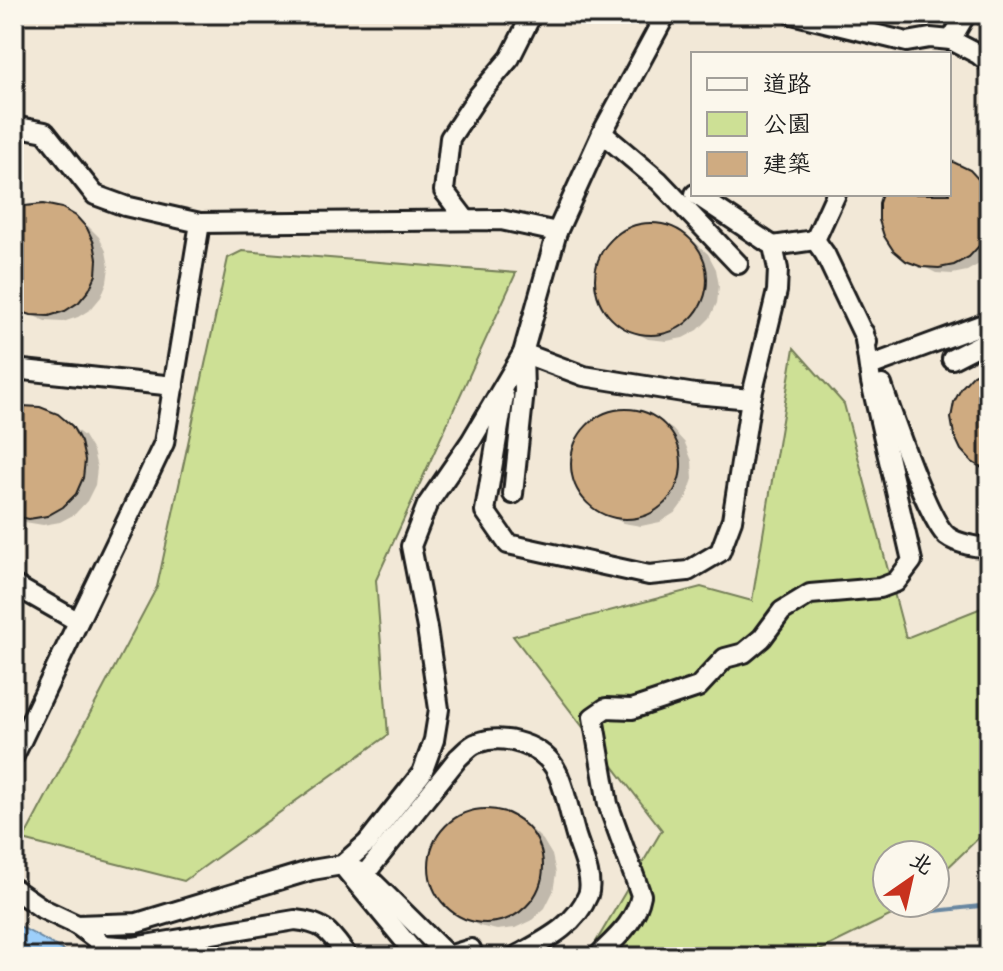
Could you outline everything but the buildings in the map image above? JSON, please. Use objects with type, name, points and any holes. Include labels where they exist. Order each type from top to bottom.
[{"type":"lane","points":[[466,220],[444,191],[450,138],[478,96],[510,58],[532,14]]},
{"type":"lane","points":[[342,865],[367,843],[422,773],[434,740],[439,709],[411,546],[427,505],[471,441],[523,353],[557,232],[602,133],[666,14]]},
{"type":"lane","points":[[792,14],[903,51],[930,38],[951,40],[989,63]]},
{"type":"lane","points":[[951,40],[966,14]]},
{"type":"lane","points":[[14,126],[45,132],[95,195],[125,206],[200,223],[501,220],[557,232]]},
{"type":"lane","points":[[602,133],[691,191]]},
{"type":"lane","points":[[602,133],[659,181],[738,264]]},
{"type":"lane","points":[[698,196],[773,246],[815,240]]},
{"type":"lane","points":[[815,240],[835,196]]},
{"type":"lane","points":[[14,756],[164,443],[200,223]]},
{"type":"lane","points":[[815,240],[864,333],[931,510],[948,536],[981,549],[989,546]]},
{"type":"lane","points":[[508,379],[485,511],[508,544],[649,575],[688,571],[720,552],[732,520],[751,399],[777,291],[778,269],[773,246]]},
{"type":"lane","points":[[875,364],[989,322]]},
{"type":"lane","points":[[597,957],[623,932],[638,910],[641,895],[608,804],[593,717],[606,708],[632,709],[698,687],[725,658],[744,653],[762,638],[782,611],[810,594],[880,588],[896,582],[912,561],[871,382],[864,333]]},
{"type":"lane","points":[[952,359],[989,340]]},
{"type":"lane","points":[[523,353],[584,376],[695,394],[751,399]]},
{"type":"lane","points":[[513,494],[524,391],[523,353]]},
{"type":"lane","points":[[14,369],[174,386]]},
{"type":"lane","points":[[14,585],[77,621]]},
{"type":"lane","points":[[365,874],[458,758],[475,743],[519,741],[537,751],[556,769],[590,891],[582,908],[561,931],[515,957]]},
{"type":"lane","points":[[342,865],[418,957]]},
{"type":"lane","points":[[77,925],[137,923],[312,870],[342,865],[365,874],[448,956],[471,949]]},
{"type":"lane","points":[[14,889],[43,909],[77,925],[104,945],[134,947],[295,920],[315,922],[330,933],[348,957]]},
{"type":"green space","points":[[242,251],[516,273],[376,580],[388,735],[184,881],[23,840],[157,587],[228,258]]},
{"type":"green space","points":[[794,348],[844,404],[906,638],[989,605],[989,828],[951,865],[951,839],[871,839],[871,919],[884,919],[806,957],[587,957],[662,830],[513,636],[701,587],[752,601]]},
{"type":"water","points":[[14,923],[75,957],[14,957]]},
{"type":"waterway","points":[[951,909],[989,905]]}]
